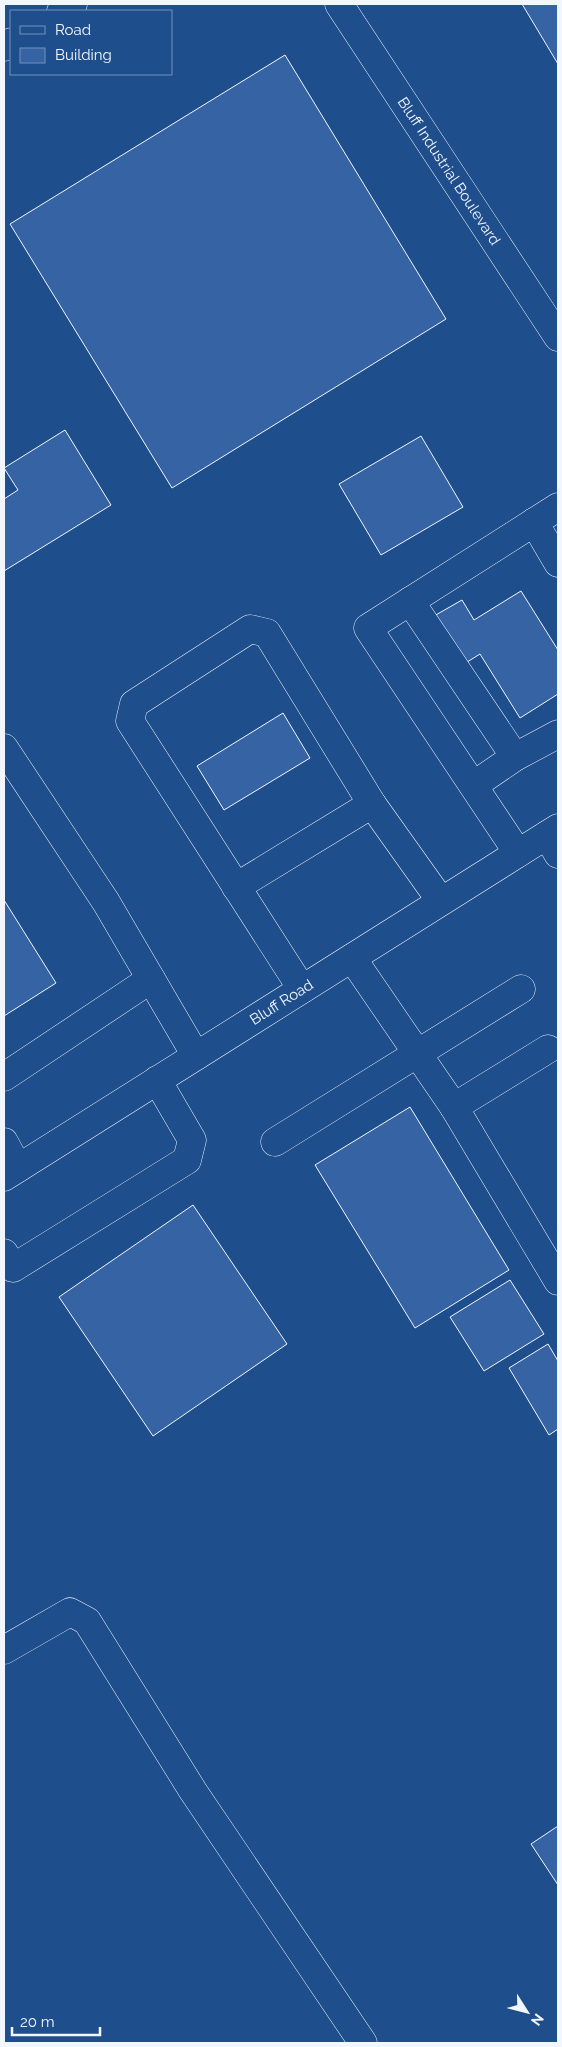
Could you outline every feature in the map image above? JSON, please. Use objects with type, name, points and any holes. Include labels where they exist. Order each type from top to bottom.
[{"type":"main road","name":"Bluff Industrial Boulevard","points":[[339,4],[558,337]]},
{"type":"main road","points":[[518,853],[368,628],[558,507]]},
{"type":"main road","points":[[534,522],[558,563]]},
{"type":"main road","points":[[410,601],[515,758]]},
{"type":"main road","points":[[302,989],[130,721],[134,704],[250,630],[267,633],[372,804],[441,901]]},
{"type":"main road","points":[[474,785],[515,758],[558,734]]},
{"type":"main road","points":[[4,748],[106,902],[196,1056]]},
{"type":"main road","points":[[236,887],[372,804]]},
{"type":"main road","name":"Bluff Road","points":[[11,1172],[518,853],[554,839]]},
{"type":"main road","points":[[352,958],[454,1107],[558,1281]]},
{"type":"main road","points":[[4,1077],[151,979]]},
{"type":"main road","points":[[275,1142],[521,989]]},
{"type":"main road","points":[[454,1107],[548,1049]]},
{"type":"main road","points":[[7,1265],[188,1160],[192,1140],[157,1080]]},
{"type":"main road","points":[[4,1142],[11,1172]]},
{"type":"main road","points":[[4,1650],[70,1612],[86,1621],[193,1791],[363,2043]]},
{"type":"building","points":[[522,4],[558,4],[558,64]]},
{"type":"building","points":[[285,55],[446,319],[172,488],[10,224]]},
{"type":"building","points":[[65,430],[111,505],[4,571],[4,499],[18,490],[4,468]]},
{"type":"building","points":[[421,436],[463,507],[381,555],[339,484]]},
{"type":"building","points":[[521,591],[558,650],[558,694],[520,718],[480,654],[464,664],[434,616],[462,600],[474,620]]},
{"type":"building","points":[[283,713],[310,758],[224,810],[197,766]]},
{"type":"building","points":[[4,900],[56,983],[4,1016]]},
{"type":"building","points":[[410,1107],[509,1270],[415,1328],[315,1165]]},
{"type":"building","points":[[193,1205],[287,1344],[153,1436],[59,1297]]},
{"type":"building","points":[[510,1280],[544,1334],[484,1371],[450,1317]]},
{"type":"building","points":[[548,1344],[558,1361],[558,1429],[549,1435],[509,1368]]},
{"type":"building","points":[[558,1826],[558,1885],[531,1844]]}]
